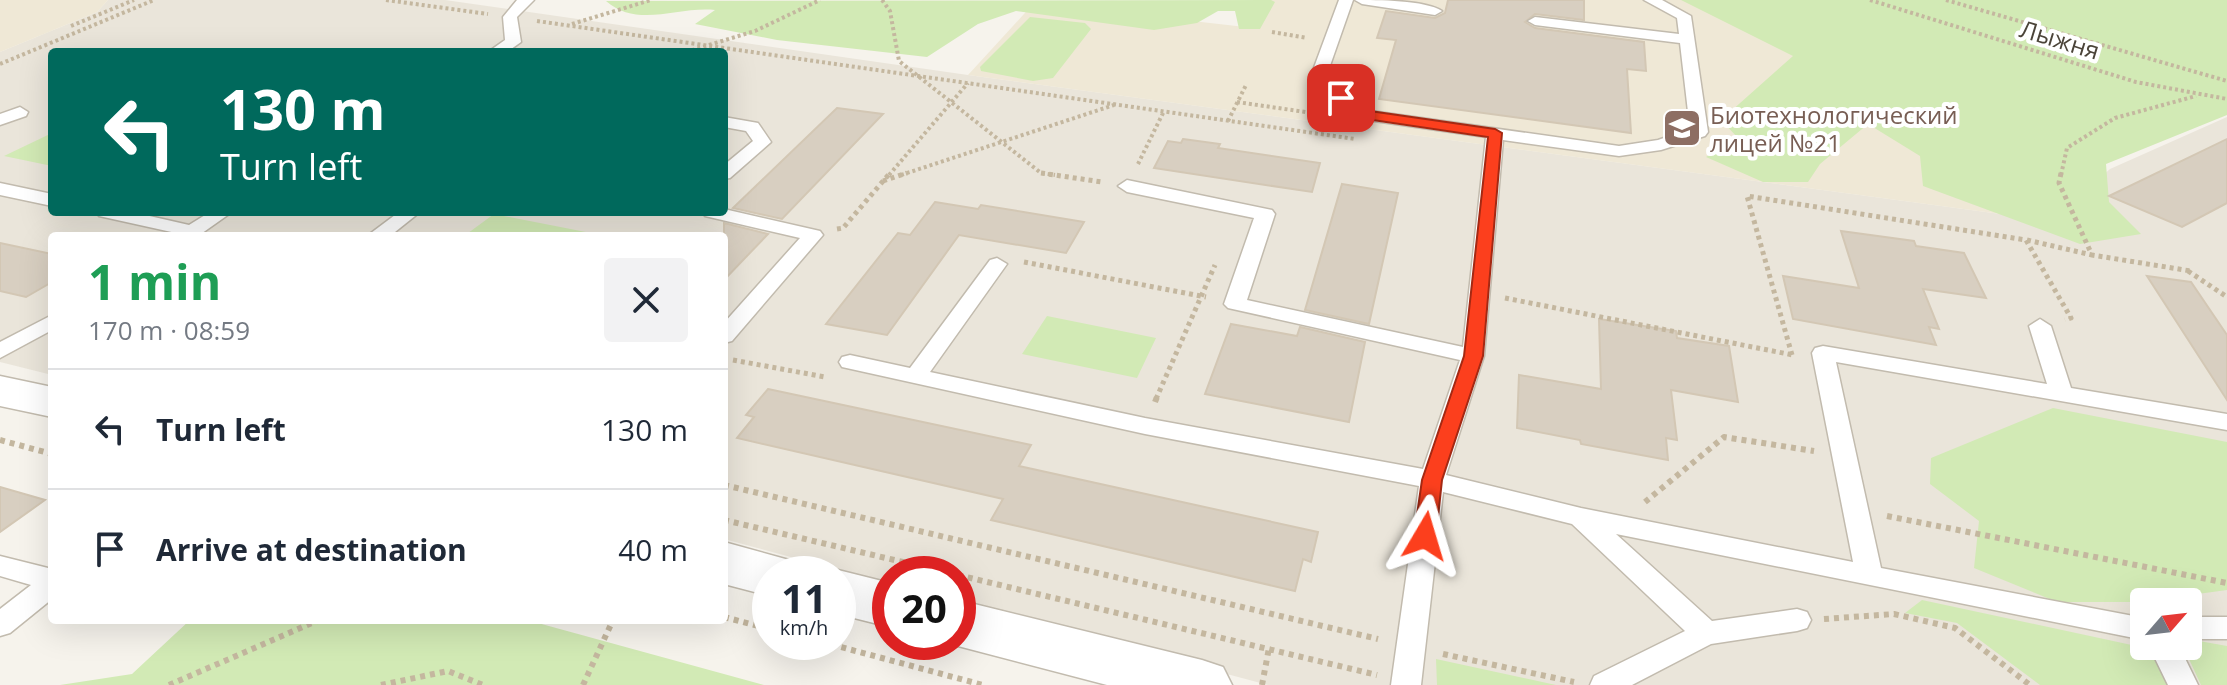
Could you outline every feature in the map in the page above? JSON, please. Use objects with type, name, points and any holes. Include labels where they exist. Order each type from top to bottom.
[{"type":"street","points":[[0,391],[48,401]]},
{"type":"street","points":[[728,564],[752,570]]},
{"type":"street","points":[[976,628],[1202,685]]},
{"type":"lane","points":[[503,48],[513,42],[509,17],[514,7],[527,0]]},
{"type":"lane","points":[[1346,0],[1317,81],[1366,115],[1619,151],[1661,145],[1699,132],[1684,16],[1651,0]]},
{"type":"lane","points":[[1362,0],[1435,11]]},
{"type":"lane","points":[[1535,21],[1686,39]]},
{"type":"lane","points":[[0,120],[20,112]]},
{"type":"lane","points":[[728,123],[752,127],[762,142],[728,171]]},
{"type":"lane","points":[[1406,684],[1432,480],[1473,356],[1495,133]]},
{"type":"lane","points":[[1127,186],[1265,214],[1235,304],[1473,356]]},
{"type":"lane","points":[[0,189],[48,199]]},
{"type":"lane","points":[[122,216],[184,232]]},
{"type":"lane","points":[[190,232],[216,216]]},
{"type":"lane","points":[[383,232],[405,216]]},
{"type":"lane","points":[[728,216],[813,235],[728,331]]},
{"type":"lane","points":[[916,375],[997,264]]},
{"type":"lane","points":[[0,351],[48,323]]},
{"type":"lane","points":[[2040,326],[2061,393]]},
{"type":"lane","points":[[1869,575],[1823,353],[2227,422]]},
{"type":"lane","points":[[858,363],[1145,426],[1432,480],[1581,517],[2130,626]]},
{"type":"lane","points":[[1581,517],[1706,633]]},
{"type":"lane","points":[[0,566],[48,581]]},
{"type":"lane","points":[[0,625],[48,585]]},
{"type":"lane","points":[[1605,685],[1706,633],[1797,620]]},
{"type":"lane","points":[[2202,628],[2227,628]]},
{"type":"lane","points":[[2171,660],[2183,685]]},
{"type":"path","points":[[85,29],[71,26],[134,0]]},
{"type":"path","points":[[0,64],[154,0]]},
{"type":"path","points":[[386,0],[717,48]]},
{"type":"path","points":[[568,26],[651,0]]},
{"type":"path","points":[[705,48],[805,10],[820,0]]},
{"type":"path","points":[[882,0],[890,11],[899,61],[1041,173],[1127,186],[1164,111]]},
{"type":"path","name":"Лыжня","points":[[1870,0],[1933,22],[2196,96]]},
{"type":"path","points":[[1946,0],[2227,81]]},
{"type":"path","points":[[1272,32],[1331,41]]},
{"type":"path","points":[[728,50],[1369,141]]},
{"type":"path","points":[[813,235],[843,228],[968,83]]},
{"type":"path","points":[[1228,121],[1246,85]]},
{"type":"path","points":[[2092,255],[2059,183],[2067,148],[2115,118],[2196,96],[2227,99]]},
{"type":"path","points":[[883,181],[1117,104]]},
{"type":"path","points":[[1792,355],[1747,196],[2026,240],[2092,255],[2191,271],[2227,297]]},
{"type":"path","points":[[1145,426],[1239,209]]},
{"type":"path","points":[[2026,240],[2071,318],[2040,326]]},
{"type":"path","points":[[997,264],[1009,259],[1235,304]]},
{"type":"path","points":[[1480,293],[1792,355],[1823,353]]},
{"type":"path","points":[[728,359],[841,380],[858,363]]},
{"type":"path","points":[[1620,524],[1724,437],[1844,456]]},
{"type":"path","points":[[0,440],[48,453]]},
{"type":"path","points":[[728,486],[1410,647],[1591,685]]},
{"type":"path","points":[[1855,509],[2227,583]]},
{"type":"path","points":[[728,521],[879,556]]},
{"type":"path","points":[[976,579],[1406,684]]},
{"type":"path","points":[[1797,620],[1894,614],[1955,628],[2030,685]]},
{"type":"path","points":[[728,618],[752,624]]},
{"type":"path","points":[[169,685],[310,624]]},
{"type":"path","points":[[583,685],[611,624]]},
{"type":"path","points":[[1262,685],[1269,648]]},
{"type":"path","points":[[856,651],[983,685]]},
{"type":"path","points":[[381,685],[448,671],[483,685]]},
{"type":"shaded area","points":[[0,0],[108,0],[97,12],[0,52]]},
{"type":"shaded area","points":[[108,0],[445,0],[968,75],[2052,221],[2110,169],[2227,117],[2227,685],[1268,685],[976,607],[976,556],[872,556],[872,579],[856,575],[856,556],[787,556],[728,540],[728,232],[48,232],[48,374],[0,362],[0,52],[97,12]]},
{"type":"shaded area","name":"Биотехнологический лицей №21","points":[[1268,0],[1805,0],[2052,221],[968,75],[1034,3],[1254,28]]},
{"type":"green space","points":[[1681,0],[2227,0],[2227,115],[2106,164],[2109,202],[2141,234],[2080,244],[1923,186],[1920,156],[1868,124],[1820,164],[1808,182],[1763,182],[1706,157],[1738,138],[1721,120],[1793,56]]},
{"type":"green space","points":[[606,1],[1275,2],[1260,29],[1239,29],[1235,11],[1218,11],[1197,23],[1154,30],[1016,11],[978,24],[927,57],[777,40],[695,24],[715,10],[631,14]]},
{"type":"green space","points":[[1030,17],[1085,23],[1091,29],[1053,78],[1033,81],[981,71],[980,67]]},
{"type":"green space","points":[[48,135],[48,165],[4,156]]},
{"type":"green space","points":[[491,216],[504,216],[586,232],[469,232]]},
{"type":"green space","points":[[1047,316],[1156,338],[1137,378],[1022,354]]},
{"type":"green space","points":[[2053,408],[2227,442],[2227,590],[2202,593],[2202,588],[2130,588],[2130,602],[2057,602],[1974,568],[1979,521],[1930,484],[1931,458]]},
{"type":"green space","points":[[1922,600],[2130,645],[2130,660],[2157,660],[2168,685],[2040,685],[1957,623],[1905,613]]},
{"type":"green space","points":[[186,624],[542,624],[764,685],[60,685],[132,674]]},
{"type":"green space","points":[[2202,642],[2227,646],[2227,685],[2201,685],[2189,660],[2202,660]]},
{"type":"green space","points":[[1436,659],[1556,685],[1437,685]]},
{"type":"building","points":[[1448,0],[1584,0],[1584,20],[1535,14],[1525,22],[1535,28],[1644,42],[1646,71],[1627,69],[1631,133],[1379,99],[1396,40],[1377,38],[1386,11],[1435,18],[1445,13]]},
{"type":"building","points":[[837,108],[883,114],[782,219],[733,208]]},
{"type":"building","points":[[1183,139],[1220,144],[1218,148],[1320,163],[1312,192],[1154,168],[1168,141],[1181,143]]},
{"type":"building","points":[[2227,139],[2227,203],[2182,227],[2109,196]]},
{"type":"building","points":[[1342,184],[1398,193],[1369,324],[1305,310]]},
{"type":"building","points":[[935,202],[978,209],[981,205],[1084,222],[1066,253],[959,235],[887,335],[826,324],[898,233],[910,235]]},
{"type":"building","points":[[724,223],[768,234],[728,276],[728,232],[724,232]]},
{"type":"building","points":[[1841,231],[1914,241],[1916,246],[1964,253],[1986,298],[1923,289],[1939,329],[1929,327],[1936,345],[1793,319],[1783,276],[1859,288]]},
{"type":"building","points":[[0,243],[48,253],[48,284],[26,297],[0,291]]},
{"type":"building","points":[[2147,276],[2191,282],[2227,335],[2227,400]]},
{"type":"building","points":[[1599,319],[1676,331],[1677,338],[1729,346],[1738,402],[1671,390],[1677,440],[1666,438],[1668,460],[1517,428],[1519,375],[1601,389]]},
{"type":"building","points":[[1231,324],[1297,336],[1300,327],[1365,342],[1349,422],[1205,394]]},
{"type":"building","points":[[768,389],[1031,445],[1019,466],[1318,532],[1311,562],[1303,559],[1295,591],[991,520],[1003,499],[737,438],[754,417],[746,415]]},
{"type":"building","points":[[0,487],[45,500],[0,532]]},
{"type":"place","name":"Биотехнологический лицей №21","points":[[1682,128]]},
{"type":"route","points":[[1341,98],[1366,115],[1495,133],[1473,356],[1432,480],[1425,536]]}]
